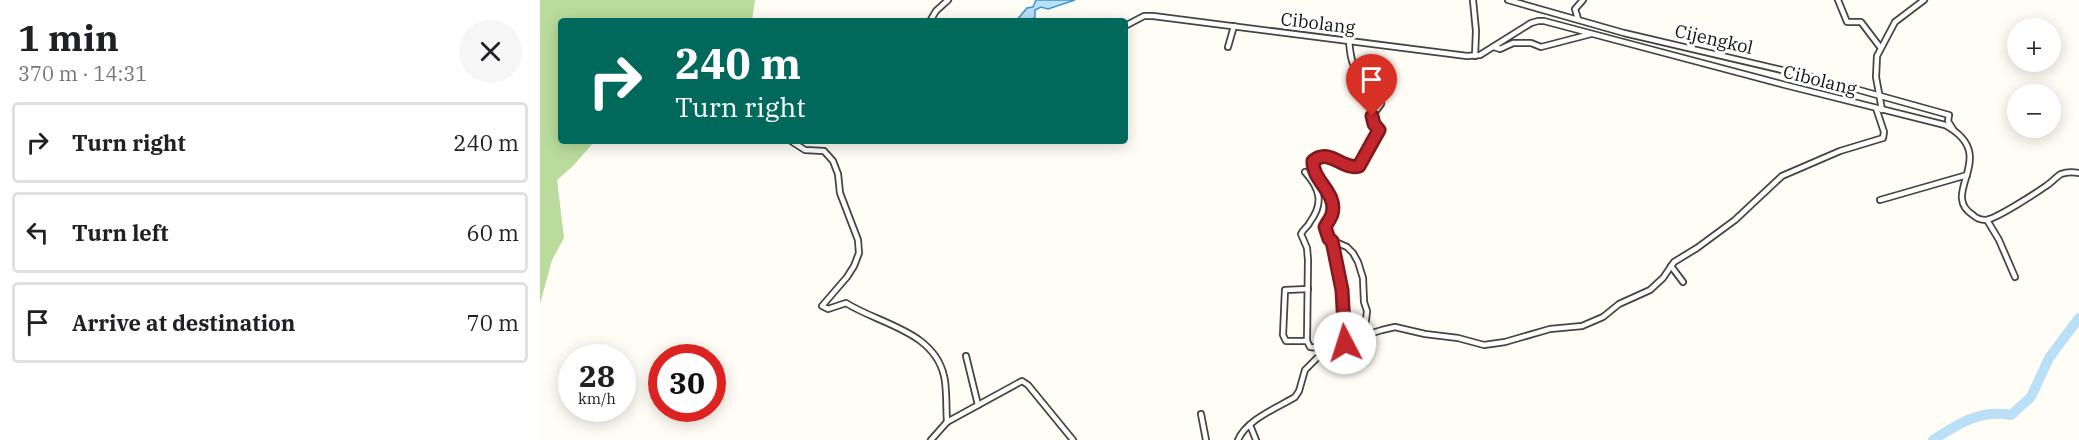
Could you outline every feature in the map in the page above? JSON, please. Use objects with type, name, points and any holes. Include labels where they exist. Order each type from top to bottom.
[{"type":"street","points":[[932,18],[948,0]]},
{"type":"street","points":[[1473,0],[1476,31],[1475,56]]},
{"type":"street","name":"Cijengkol","points":[[1508,0],[1624,33],[1805,75],[1949,115],[1948,121],[1953,129]]},
{"type":"street","points":[[1579,20],[1574,10],[1583,0]]},
{"type":"street","points":[[1838,0],[1847,22],[1861,22],[1881,47]]},
{"type":"street","points":[[1238,440],[1240,433],[1252,423],[1295,398],[1305,370],[1324,354],[1366,334],[1395,327],[1484,345],[1505,342],[1550,329],[1582,326],[1603,317],[1619,304],[1650,290],[1674,262],[1744,213],[1782,176],[1840,151],[1883,138],[1875,66],[1877,56],[1895,22],[1924,0]]},
{"type":"street","name":"Cibolang","points":[[1128,25],[1149,15],[1475,56],[1538,21],[1945,125],[1953,129]]},
{"type":"street","points":[[1228,47],[1234,26]]},
{"type":"street","points":[[1494,47],[1500,49],[1513,43],[1531,43],[1541,47],[1592,34]]},
{"type":"street","points":[[1349,40],[1351,62],[1366,76],[1381,78],[1380,106],[1372,116],[1379,130],[1359,166],[1354,168],[1327,156],[1320,156],[1313,161],[1313,169],[1333,202],[1332,214],[1325,227],[1329,239],[1347,247],[1358,262],[1363,278],[1364,302],[1367,311],[1366,334]]},
{"type":"street","points":[[1953,129],[1969,147],[1971,160],[1962,192],[1965,206],[1972,215],[1987,220],[1999,240],[2015,277]]},
{"type":"street","points":[[796,144],[805,150],[824,151],[833,161],[838,174],[840,194],[858,240],[859,253],[854,266],[822,306],[828,309],[846,303],[879,321],[906,330],[926,346],[939,363],[945,377],[947,422]]},
{"type":"street","points":[[1305,172],[1313,181],[1319,194],[1313,218],[1301,234],[1307,248],[1307,341],[1310,347],[1319,348],[1324,354]]},
{"type":"street","points":[[1987,220],[2030,196],[2062,174],[2079,173]]},
{"type":"street","points":[[1880,200],[1967,175]]},
{"type":"street","points":[[1332,241],[1342,290],[1345,343]]},
{"type":"street","points":[[1671,266],[1683,282]]},
{"type":"street","points":[[1307,341],[1286,340],[1283,335],[1285,290],[1308,289]]},
{"type":"street","points":[[966,356],[978,405]]},
{"type":"street","points":[[931,440],[947,422],[1022,381],[1073,440]]},
{"type":"street","points":[[1201,414],[1206,440]]},
{"type":"street","points":[[1252,423],[1256,440]]},
{"type":"green space","points":[[540,0],[755,0],[752,18],[558,18],[558,144],[592,144],[557,180],[564,238],[552,260],[540,304]]},
{"type":"water","points":[[1036,0],[1075,0],[1048,9],[1041,7],[1035,10],[1034,18],[1019,18],[1027,8],[1033,7]]},
{"type":"waterway","points":[[1933,440],[1960,423],[1979,416],[2011,415],[2031,397],[2049,358],[2079,318]]},
{"type":"route","points":[[1345,343],[1342,290],[1332,241],[1325,227],[1332,214],[1333,202],[1313,169],[1313,161],[1320,156],[1327,156],[1357,168],[1379,130],[1372,116]]}]
